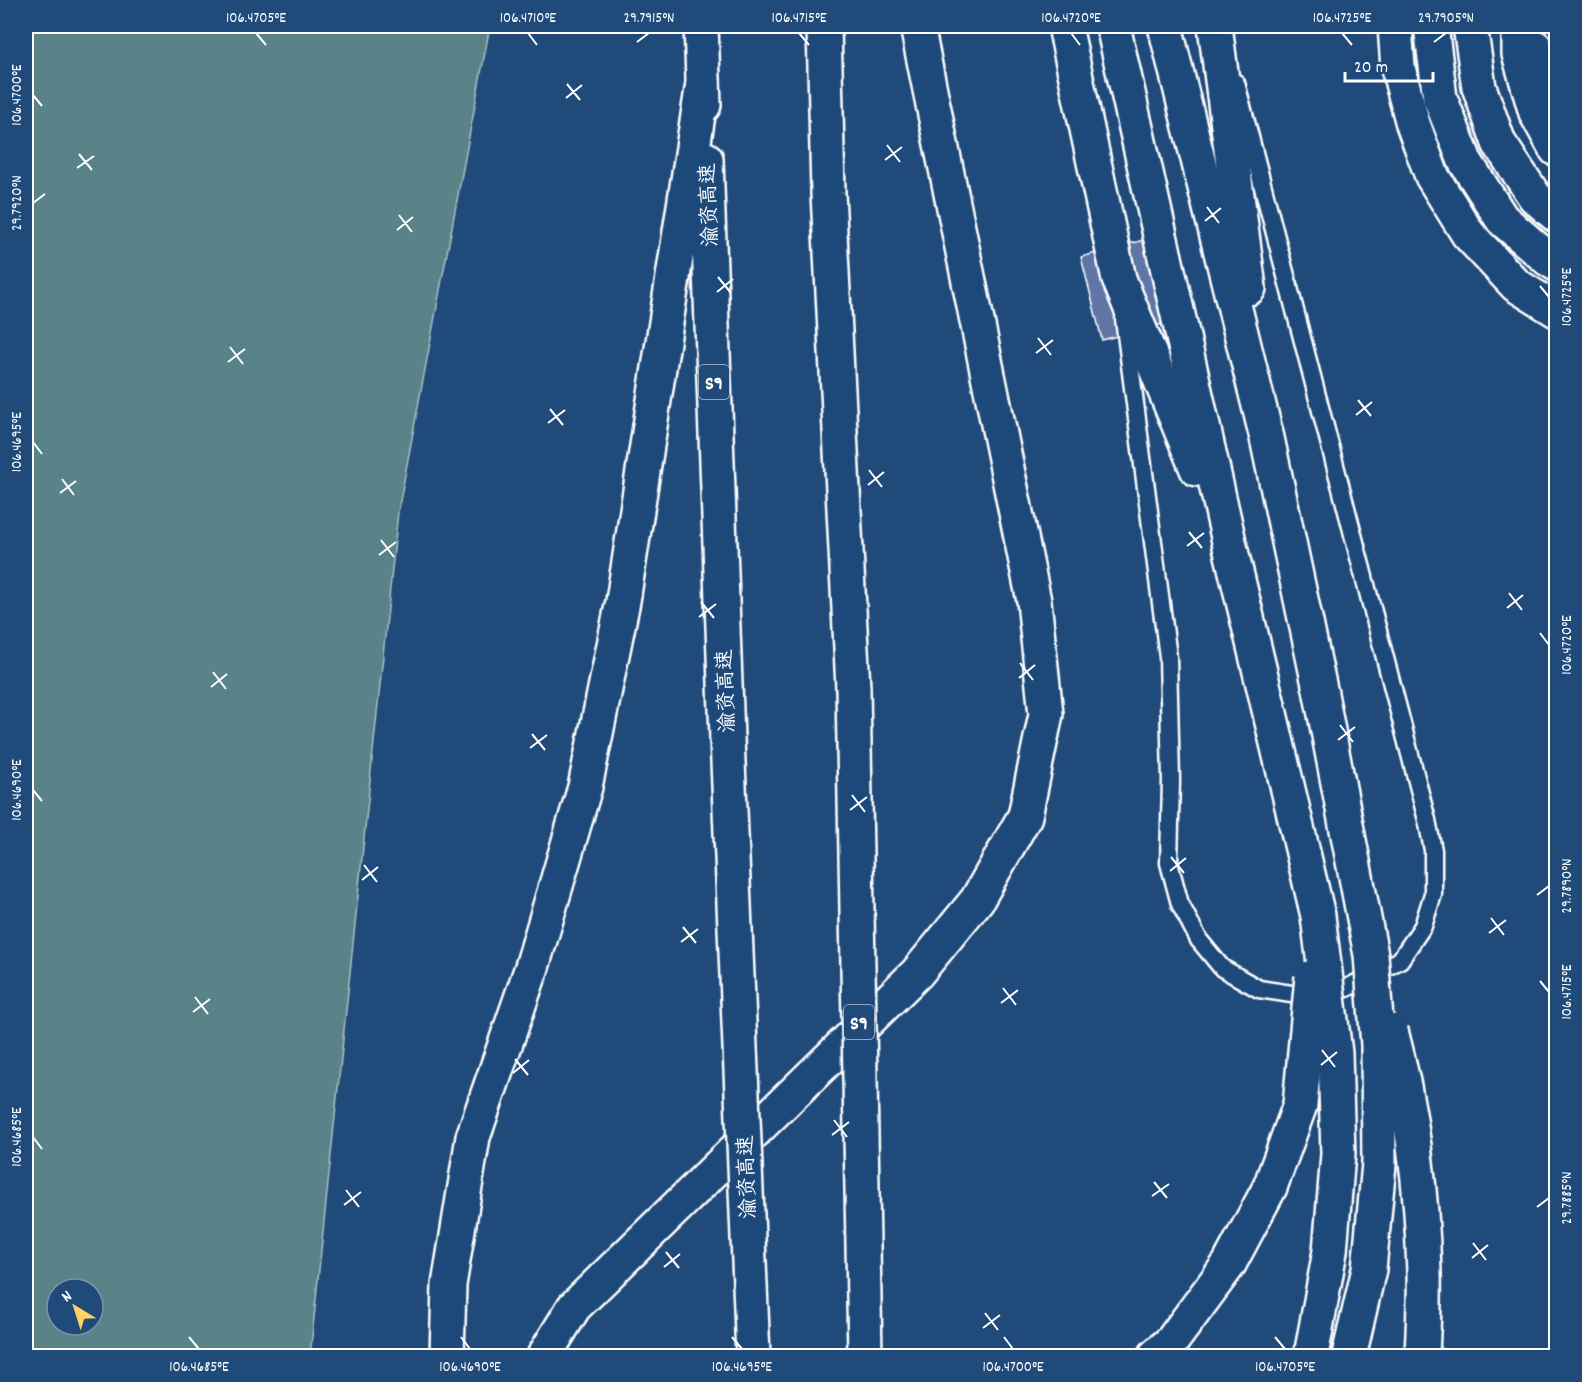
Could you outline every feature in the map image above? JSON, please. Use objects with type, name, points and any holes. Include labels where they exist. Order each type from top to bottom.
[{"type":"main road","name":"渝资高速","points":[[701,26],[727,738],[753,1356]]},
{"type":"main road","name":"S9","points":[[824,26],[828,193],[853,688],[865,1356]]},
{"type":"main road","points":[[544,1356],[574,1307],[916,973],[977,900],[1025,816],[1046,714],[1034,601],[916,26]]},
{"type":"main road","points":[[1065,26],[1119,279],[1232,555]]},
{"type":"main road","points":[[1113,26],[1232,555],[1318,916],[1335,1053],[1338,1154],[1330,1251],[1311,1356]]},
{"type":"main road","points":[[1165,26],[1268,438],[1322,694],[1371,955],[1398,1054],[1416,1160],[1424,1274],[1422,1356]]},
{"type":"main road","points":[[1215,26],[1268,438]]},
{"type":"main road","points":[[1395,26],[1398,68],[1413,124],[1432,176],[1468,234],[1516,285],[1557,315]]},
{"type":"main road","points":[[1431,26],[1440,98],[1465,161],[1502,219],[1548,259],[1557,264]]},
{"type":"main road","points":[[1470,26],[1479,87],[1499,143],[1535,197],[1557,215]]},
{"type":"main road","points":[[1519,26],[1519,54],[1536,113],[1557,149]]},
{"type":"main road","points":[[1528,26],[1540,66],[1557,94]]},
{"type":"main road","points":[[447,1356],[449,1285],[473,1137],[532,967],[585,787],[618,625],[704,83]]},
{"type":"main road","points":[[1516,285],[1557,310]]},
{"type":"main road","points":[[1163,1349],[1229,1264],[1270,1187],[1300,1105],[1318,916]]},
{"type":"main road","points":[[1349,1356],[1369,1269],[1379,1164],[1378,1045],[1371,955]]},
{"type":"lane","points":[[1119,279],[1168,657],[1169,863],[1180,904],[1199,940],[1222,968],[1259,989],[1298,995],[1347,988],[1400,960],[1423,926],[1433,894],[1433,850],[1222,26]]},
{"type":"green space","points":[[26,26],[490,26],[398,512],[310,1356],[26,1356]]},
{"type":"building","points":[[1144,240],[1166,323],[1102,340],[1081,257]]}]
